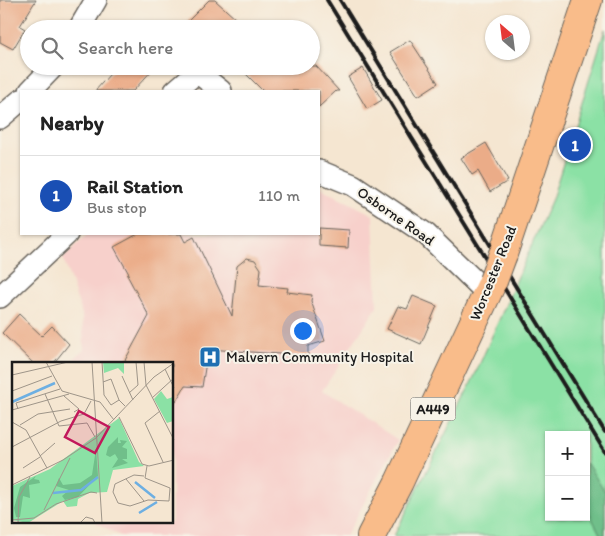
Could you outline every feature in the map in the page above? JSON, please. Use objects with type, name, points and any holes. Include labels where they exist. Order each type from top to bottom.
[{"type":"highway","name":"Worcester Road","points":[[371,536],[399,482],[490,287],[503,254],[588,0]]},
{"type":"street","points":[[84,20],[96,0]]},
{"type":"street","points":[[31,90],[45,75]]},
{"type":"street","points":[[176,90],[194,75]]},
{"type":"street","points":[[201,75],[219,90]]},
{"type":"street","points":[[0,118],[20,101]]},
{"type":"street","name":"Osborne Road","points":[[320,171],[353,185],[426,234],[490,287]]},
{"type":"street","points":[[0,298],[66,235]]},
{"type":"shaded area","name":"Malvern Community Hospital","points":[[320,188],[373,215],[377,307],[322,391],[398,440],[346,536],[121,536],[99,524],[174,524],[174,362],[70,362],[84,350],[82,314],[63,258],[87,235],[320,235]]},
{"type":"green space","points":[[605,29],[605,536],[394,536],[474,377],[552,199]]},
{"type":"green space","points":[[590,468],[605,492],[605,536],[601,536],[590,515]]},
{"type":"building","points":[[0,0],[36,0],[24,20],[20,20],[20,37],[13,49],[0,42]]},
{"type":"building","points":[[209,0],[215,0],[237,20],[189,20]]},
{"type":"building","points":[[410,40],[438,83],[418,96],[390,52]]},
{"type":"building","points":[[363,68],[382,100],[367,109],[348,77]]},
{"type":"building","points":[[320,70],[339,91],[336,91],[320,106],[320,90],[262,90],[247,75],[320,75]]},
{"type":"building","points":[[109,75],[148,75],[134,90],[96,90]]},
{"type":"building","points":[[486,143],[508,181],[490,192],[478,171],[472,175],[461,158]]},
{"type":"building","points":[[320,228],[349,230],[348,248],[319,246]]},
{"type":"building","name":"Malvern Community Hospital","points":[[136,235],[182,235],[185,242],[194,237],[232,316],[237,266],[247,258],[255,260],[261,269],[259,285],[288,288],[287,292],[312,295],[311,301],[325,341],[308,346],[308,356],[208,349],[202,387],[185,386],[174,405],[174,362],[124,362],[149,316],[114,247]]},
{"type":"building","points":[[413,296],[437,306],[421,344],[387,329],[398,306],[407,309]]},
{"type":"building","points":[[19,314],[42,336],[52,326],[69,344],[55,362],[32,362],[2,333]]},
{"type":"railway","points":[[327,0],[605,452]]},
{"type":"railway","points":[[340,0],[605,432]]},
{"type":"place","name":"Rail Station","points":[[575,145]]},
{"type":"place","name":"Malvern Community Hospital","points":[[210,357]]}]
